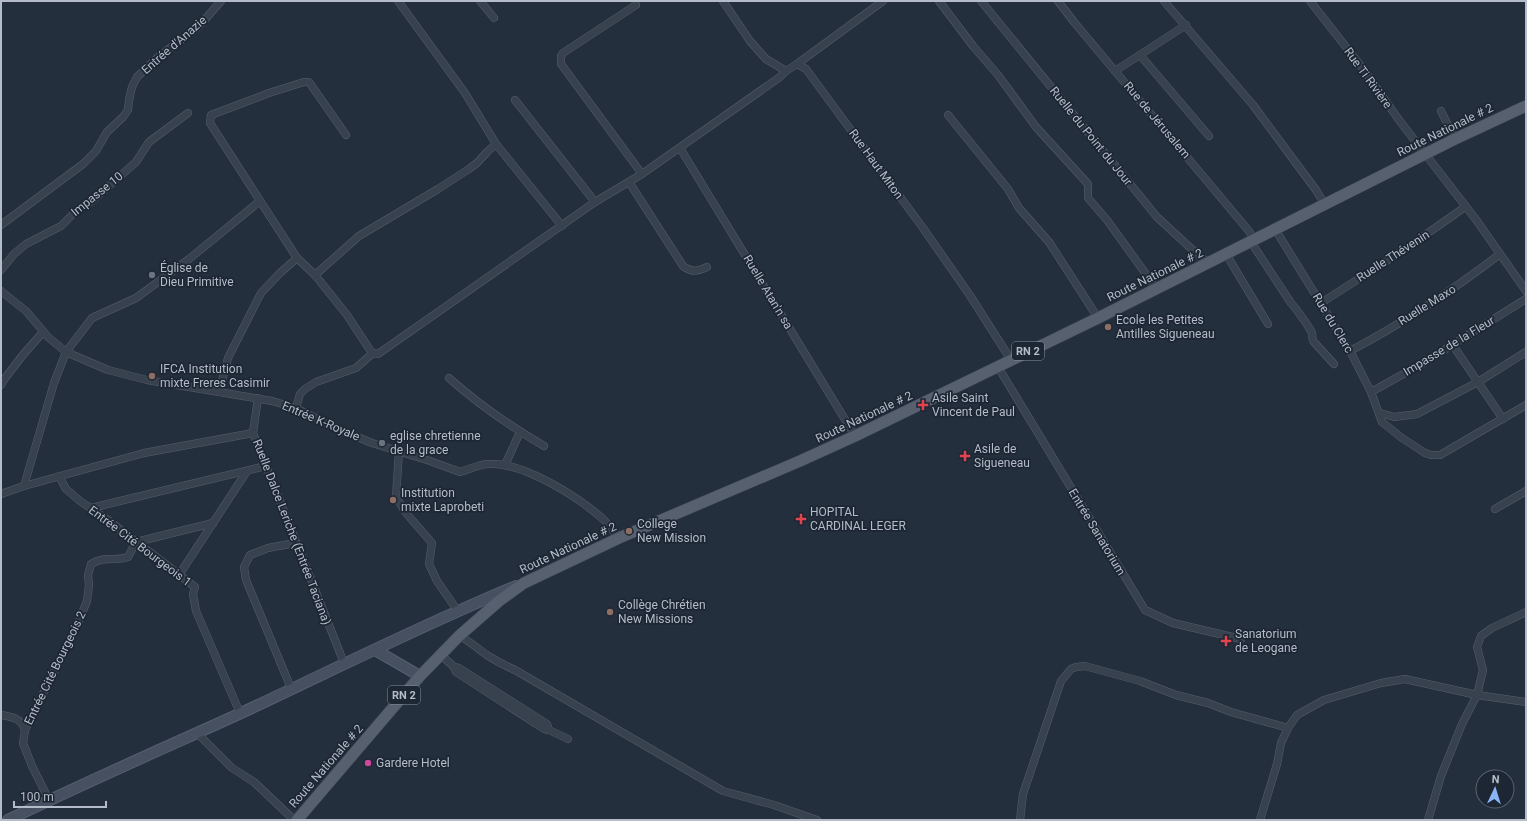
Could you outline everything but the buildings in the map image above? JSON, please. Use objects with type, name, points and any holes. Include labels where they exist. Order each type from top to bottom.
[{"type":"main road","name":"Route Nationale # 2","points":[[295,820],[440,655],[459,636],[498,602],[524,583],[619,538],[855,436],[1098,318],[1325,205],[1395,168],[1526,106]]},
{"type":"main road","points":[[16,819],[49,800],[240,713],[457,610],[524,583]]},
{"type":"main road","points":[[375,650],[420,676]]},
{"type":"street","name":"Entrée d'Anazie","points":[[1,225],[83,164],[96,151],[107,132],[123,117],[128,110],[132,87],[137,77],[158,58],[200,25],[221,1]]},
{"type":"street","points":[[480,1],[494,18]]},
{"type":"street","points":[[723,1],[750,41],[766,59],[786,71]]},
{"type":"street","points":[[346,135],[308,82],[269,93],[211,114],[210,124],[297,258],[315,275],[347,315],[373,353],[378,354],[595,202],[642,174],[680,148],[883,1]]},
{"type":"street","points":[[939,1],[973,46],[998,75],[1036,127],[1088,184],[1088,198],[1107,220],[1156,288]]},
{"type":"street","name":"Ruelle du Point du Jour","points":[[981,1],[1157,217],[1196,254],[1209,262]]},
{"type":"street","name":"Rue de Jérusalem","points":[[1058,1],[1248,230],[1253,241],[1291,303],[1297,309],[1312,332],[1314,342],[1334,364]]},
{"type":"street","points":[[1164,1],[1253,105],[1316,190],[1325,205]]},
{"type":"street","name":"Rue Ti Rivière","points":[[1310,1],[1364,70],[1399,120],[1426,154],[1526,291]]},
{"type":"street","points":[[400,2],[465,94],[496,144],[562,226]]},
{"type":"street","points":[[636,5],[563,54],[560,61],[642,174]]},
{"type":"street","points":[[1115,71],[1186,25]]},
{"type":"street","points":[[1140,55],[1209,136]]},
{"type":"street","name":"Rue Haut Miton","points":[[797,64],[806,69],[924,228],[969,294],[1011,360]]},
{"type":"street","points":[[515,100],[595,202]]},
{"type":"street","points":[[1441,111],[1455,139]]},
{"type":"street","name":"Impasse 10","points":[[1,270],[14,254],[26,244],[61,226],[73,214],[94,199],[136,162],[149,142],[188,113]]},
{"type":"street","points":[[948,115],[1008,188],[1020,208],[1049,242],[1098,318]]},
{"type":"street","points":[[315,275],[358,236],[469,169],[496,144]]},
{"type":"street","name":"Ruelle Atan'n sa","points":[[680,148],[855,436]]},
{"type":"street","points":[[628,182],[683,266],[687,269],[696,271],[707,267]]},
{"type":"street","points":[[24,486],[54,384],[66,352],[92,318],[136,298],[189,259],[260,201]]},
{"type":"street","name":"Ruelle Thévenin","points":[[1321,303],[1405,249],[1465,207]]},
{"type":"street","name":"Rue du Clerc","points":[[1275,229],[1350,351],[1372,392],[1382,422],[1418,449],[1436,456],[1445,453],[1503,419]]},
{"type":"street","points":[[1226,254],[1268,324]]},
{"type":"street","name":"Ruelle Maxo","points":[[1350,351],[1441,296],[1500,254]]},
{"type":"street","points":[[219,392],[228,358],[261,293],[297,258]]},
{"type":"street","name":"Entrée K-Royale","points":[[1,291],[26,311],[48,337],[66,352],[108,370],[147,380],[258,398],[296,408],[338,429],[372,443],[460,472],[479,465],[491,464],[505,465],[532,473],[570,494],[604,520],[619,538]]},
{"type":"street","name":"Impasse de la Fleur","points":[[1372,392],[1526,299]]},
{"type":"street","points":[[1,386],[3,381],[22,356],[44,332]]},
{"type":"street","points":[[1452,344],[1503,419],[1526,405]]},
{"type":"street","points":[[1380,413],[1394,417],[1417,414],[1478,382],[1526,352]]},
{"type":"street","points":[[296,408],[300,394],[305,388],[316,382],[356,368],[373,353]]},
{"type":"street","name":"Entrée Sanatorium","points":[[998,367],[1145,610],[1173,623],[1241,639]]},
{"type":"street","points":[[449,378],[465,393],[520,432],[544,446]]},
{"type":"street","name":"Ruelle Dalce Leriche (Entrée Taciana)","points":[[258,398],[253,433],[295,543],[344,663]]},
{"type":"street","points":[[505,465],[520,432]]},
{"type":"street","points":[[1,494],[24,486],[144,453],[253,433]]},
{"type":"street","points":[[399,451],[396,497],[406,513],[432,543],[429,564],[437,581],[457,610]]},
{"type":"street","points":[[91,508],[266,466]]},
{"type":"street","points":[[179,575],[247,471]]},
{"type":"street","name":"Entrée Cité Bourgeois 1","points":[[59,476],[66,489],[195,587],[193,594],[196,611],[240,713]]},
{"type":"street","points":[[1495,509],[1526,491]]},
{"type":"street","points":[[136,542],[213,523]]},
{"type":"street","name":"Entrée Cité Bourgeois 2","points":[[49,800],[32,766],[23,743],[25,730],[79,621],[87,601],[89,585],[88,575],[91,564],[99,559],[109,558],[120,560],[128,557],[136,542]]},
{"type":"street","points":[[292,688],[246,580],[244,567],[250,555],[268,548],[295,543]]},
{"type":"street","points":[[1428,820],[1439,782],[1462,724],[1477,695],[1483,670],[1476,647],[1481,636],[1492,628],[1526,612]]},
{"type":"street","points":[[459,636],[499,663],[515,670],[723,791],[774,805],[817,820]]},
{"type":"street","points":[[440,655],[454,667],[460,668],[547,724],[549,730],[568,739]]},
{"type":"street","points":[[1020,820],[1023,794],[1052,704],[1061,681],[1071,669],[1076,667],[1086,666],[1140,680],[1176,695],[1208,703],[1231,712],[1288,728]]},
{"type":"street","points":[[1260,820],[1277,764],[1281,743],[1288,728],[1297,715],[1324,700],[1382,683],[1405,679],[1477,695],[1526,702]]},
{"type":"street","points":[[1,715],[20,721],[25,730]]},
{"type":"street","points":[[197,733],[232,768],[254,782],[295,820]]},
{"type":"place","name":"Église de Dieu Primitive","points":[[152,275]]},
{"type":"place","name":"Ecole les Petites Antilles Sigueneau","points":[[1108,327]]},
{"type":"place","name":"IFCA Institution mixte Freres Casimir","points":[[152,376]]},
{"type":"place","name":"Asile Saint Vincent de Paul","points":[[923,405]]},
{"type":"place","name":"eglise chretienne de la grace","points":[[382,443]]},
{"type":"place","name":"Asile de Sigueneau","points":[[965,456]]},
{"type":"place","name":"Institution mixte Laprobeti","points":[[393,500]]},
{"type":"place","name":"HOPITAL CARDINAL LEGER","points":[[801,519]]},
{"type":"place","name":"College New Mission","points":[[629,531]]},
{"type":"place","name":"Collège Chrétien New Missions","points":[[610,612]]},
{"type":"place","name":"Sanatorium de Leogane","points":[[1226,641]]},
{"type":"place","name":"Gardere Hotel","points":[[368,763]]}]
